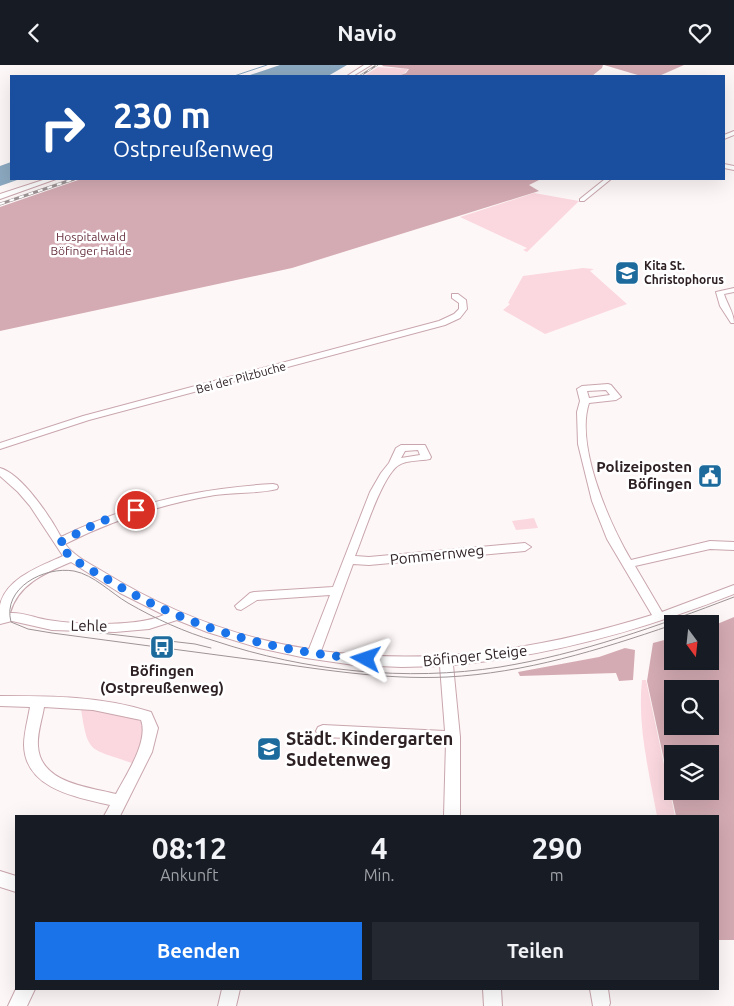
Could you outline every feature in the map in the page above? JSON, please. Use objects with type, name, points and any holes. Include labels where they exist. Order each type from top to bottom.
[{"type":"street","points":[[352,75],[368,65]]},
{"type":"street","points":[[0,197],[49,180]]},
{"type":"street","points":[[582,200],[607,180]]},
{"type":"street","points":[[734,289],[720,292],[721,300],[734,321]]},
{"type":"street","name":"Bei der Pilzbuche","points":[[0,446],[97,415],[442,323],[457,316],[464,309],[463,302],[456,296]]},
{"type":"street","points":[[721,300],[734,297]]},
{"type":"street","points":[[585,401],[580,411],[583,450],[607,526],[659,617]]},
{"type":"street","points":[[314,653],[375,492],[384,474],[394,463]]},
{"type":"street","name":"Böfinger Steige","points":[[0,471],[30,497],[64,551],[120,588],[175,616],[240,638],[314,653],[374,660],[446,661],[538,649],[659,617],[734,589]]},
{"type":"street","points":[[59,543],[99,522],[150,506],[217,491],[273,487]]},
{"type":"street","points":[[629,564],[710,545],[734,546]]},
{"type":"street","name":"Pommernweg","points":[[350,560],[369,561],[525,547]]},
{"type":"street","name":"Lehle","points":[[72,557],[31,575],[18,585],[5,602],[1,619],[16,617],[36,623],[55,625],[144,626],[164,623],[175,616]]},
{"type":"street","points":[[241,607],[254,596],[324,590],[336,591]]},
{"type":"street","points":[[446,661],[453,737],[452,815]]},
{"type":"street","points":[[0,701],[38,701],[124,708],[146,716],[151,728],[146,752],[112,815]]},
{"type":"street","points":[[38,701],[31,748],[35,765],[53,784],[119,801]]},
{"type":"street","points":[[323,731],[453,737]]},
{"type":"street","points":[[0,879],[15,884]]},
{"type":"street","points":[[17,1006],[25,990]]},
{"type":"street","points":[[228,1006],[231,990]]},
{"type":"street","points":[[492,990],[493,1006]]},
{"type":"shaded area","points":[[378,67],[408,69],[400,75],[366,75]]},
{"type":"shaded area","points":[[534,193],[579,201],[527,252],[523,250],[527,248],[460,217]]},
{"type":"shaded area","points":[[583,268],[594,269],[590,271],[627,304],[545,334],[503,310],[510,304],[508,303],[523,276]]},
{"type":"shaded area","points":[[534,518],[538,528],[516,530],[512,521]]},
{"type":"shaded area","points":[[642,680],[646,680],[664,764],[664,800],[672,800],[675,815],[657,815],[647,765],[641,714]]},
{"type":"shaded area","points":[[81,709],[128,714],[141,722],[144,736],[132,763],[107,755],[93,748],[86,735]]},
{"type":"green space","points":[[603,65],[593,75],[401,75],[409,69],[382,66]]},
{"type":"green space","points":[[604,65],[684,65],[661,75],[638,75]]},
{"type":"green space","name":"Hospitalwald Böfinger Halde","points":[[78,180],[539,180],[529,185],[539,191],[292,268],[0,331],[0,207]]},
{"type":"green space","points":[[734,617],[734,940],[719,940],[719,815],[676,815],[673,800],[719,800],[719,745],[664,745],[664,760],[647,681],[653,643],[664,640],[664,670],[719,670],[719,623]]},
{"type":"green space","points":[[625,648],[635,650],[633,680],[619,681],[616,673],[520,676],[518,672],[599,657]]},
{"type":"water","points":[[280,65],[347,65],[330,75],[250,75]]},
{"type":"water","points":[[10,162],[10,180],[17,180],[0,186],[0,166]]},
{"type":"waterway","points":[[237,75],[267,65]]},
{"type":"tram line","points":[[664,622],[560,655],[500,667],[428,673],[392,673],[356,671],[284,660],[192,634],[128,603],[88,576],[74,571],[50,572],[28,582],[13,599],[10,610],[11,622],[28,629],[52,633],[327,670],[423,678],[476,675],[505,671],[561,659],[664,628]]},
{"type":"tram line","points":[[685,615],[734,597]]},
{"type":"tram line","points":[[92,632],[195,644],[211,648]]},
{"type":"railway","points":[[362,75],[377,65]]},
{"type":"railway","points":[[0,204],[71,180]]},
{"type":"place","name":"Kita St. Christophorus","points":[[627,273]]},
{"type":"place","name":"Polizeiposten Böfingen","points":[[710,476]]},
{"type":"place","name":"Böfingen (Ostpreußenweg)","points":[[162,647]]},
{"type":"place","name":"Städt. Kindergarten Sudetenweg","points":[[269,749]]},
{"type":"route","points":[[136,510],[99,522],[59,543],[64,551],[85,567],[120,588],[175,616],[240,638],[314,653],[366,659]]}]
